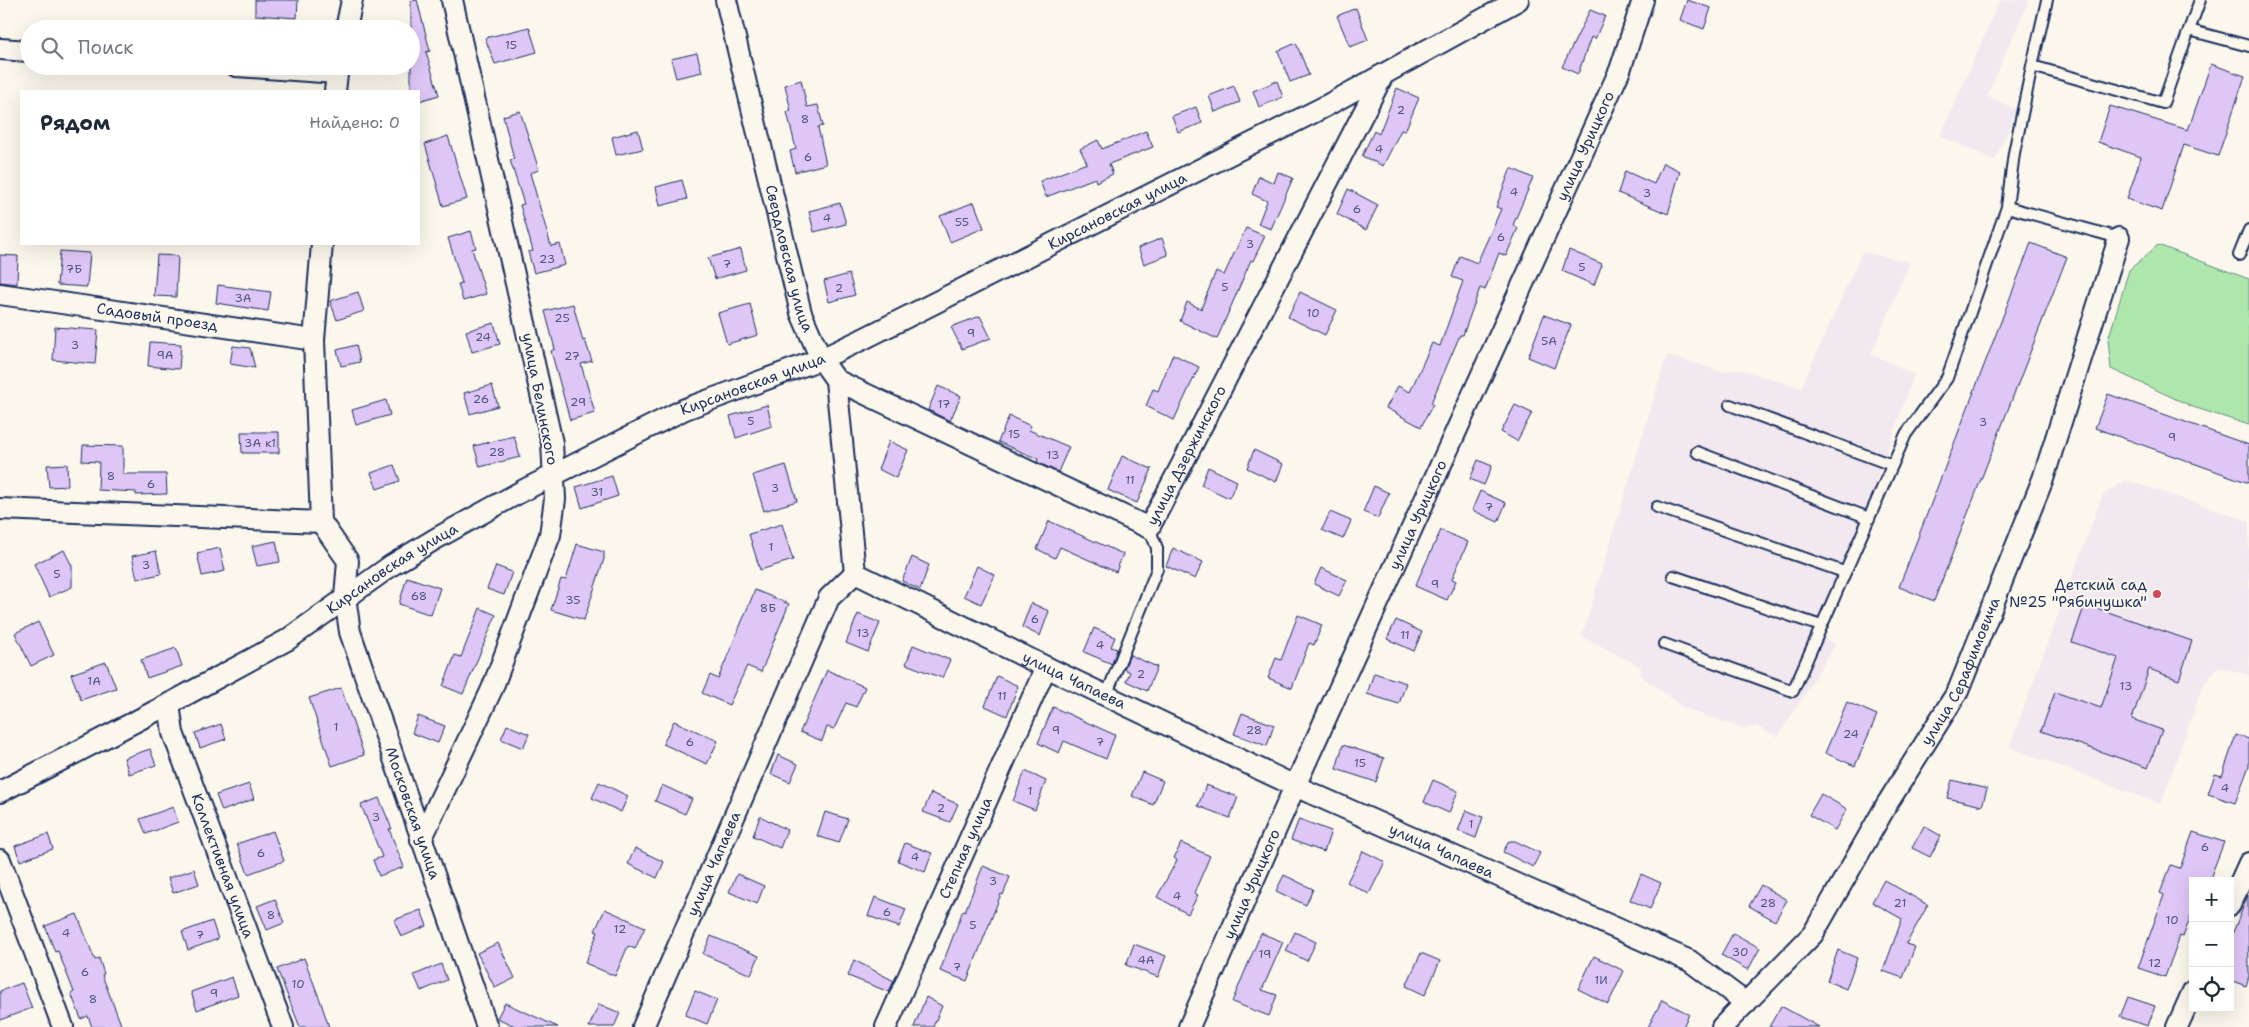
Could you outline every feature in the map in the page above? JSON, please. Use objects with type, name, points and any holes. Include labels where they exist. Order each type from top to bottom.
[{"type":"street","points":[[348,20],[352,0]]},
{"type":"street","name":"улица Белинского","points":[[422,840],[492,690],[550,535],[555,499],[552,443],[452,0]]},
{"type":"street","name":"Свердловская улица","points":[[726,0],[801,313],[821,359],[836,380],[855,573]]},
{"type":"street","name":"Кирсановская улица","points":[[0,792],[170,704],[287,640],[345,597],[437,538],[555,476],[685,409],[821,359],[1382,76],[1518,0]]},
{"type":"street","name":"улица Урицкого","points":[[1189,1027],[1295,786],[1620,70],[1643,0]]},
{"type":"street","points":[[0,49],[20,51]]},
{"type":"street","points":[[318,75],[336,77]]},
{"type":"street","name":"улица Дзержинского","points":[[836,380],[1149,528],[1382,76]]},
{"type":"street","name":"улица Серафимовича","points":[[1722,1027],[1813,934],[1887,804],[1958,691],[2043,480],[2119,238]]},
{"type":"street","points":[[322,245],[314,340],[321,522],[348,561],[345,597]]},
{"type":"street","name":"Садовый проезд","points":[[0,294],[14,298],[314,340]]},
{"type":"street","points":[[0,520],[9,509],[321,522]]},
{"type":"street","name":"улица Чапаева","points":[[643,1027],[829,598],[855,573],[1295,786],[1690,961],[1746,1003]]},
{"type":"street","name":"Московская улица","points":[[345,597],[350,632],[487,1027]]},
{"type":"street","name":"Степная улица","points":[[886,1027],[1046,667]]},
{"type":"street","name":"Коллективная улица","points":[[170,704],[173,733],[283,1027]]},
{"type":"street","points":[[0,860],[63,1027]]},
{"type":"street","points":[[2234,896],[2249,862]]},
{"type":"street","points":[[2177,1027],[2189,1000]]},
{"type":"lane","points":[[1664,644],[1793,691],[1906,434],[1947,378],[2007,208],[2014,153],[2047,0]]},
{"type":"lane","points":[[2032,66],[2163,103],[2200,0]]},
{"type":"lane","points":[[2189,30],[2249,46]]},
{"type":"lane","points":[[2007,208],[2119,238]]},
{"type":"lane","points":[[2239,255],[2249,230]]},
{"type":"lane","points":[[1730,404],[1892,465]]},
{"type":"lane","points":[[1696,452],[1869,518]]},
{"type":"lane","points":[[1657,507],[1844,572]]},
{"type":"lane","points":[[1106,696],[1157,570],[1157,548],[1149,528]]},
{"type":"lane","points":[[1673,576],[1821,626]]},
{"type":"shaded area","points":[[2000,0],[2029,0],[1987,96],[2017,110],[1995,160],[1940,136]]},
{"type":"shaded area","points":[[1862,252],[1910,262],[1871,354],[1914,375],[1821,638],[1836,643],[1778,737],[1756,726],[1743,729],[1684,708],[1640,675],[1641,667],[1582,636],[1667,355],[1723,372],[1739,369],[1801,388]]},
{"type":"shaded area","name":"Детский сад №25 \"Рябинушка\"","points":[[2126,480],[2249,521],[2249,675],[2218,667],[2202,687],[2161,804],[2009,747],[2102,496]]},
{"type":"green space","points":[[2158,245],[2249,279],[2249,425],[2193,407],[2111,369],[2108,340],[2129,270]]},
{"type":"building","points":[[255,0],[298,0],[297,18],[255,15]]},
{"type":"building","points":[[417,0],[430,51],[426,52],[439,95],[420,101],[420,90],[411,90],[411,75],[420,75],[420,20],[411,20],[411,1]]},
{"type":"building","points":[[1687,0],[1711,8],[1704,29],[1680,20]]},
{"type":"building","points":[[1356,8],[1368,40],[1350,47],[1337,16]]},
{"type":"building","points":[[1590,10],[1605,16],[1595,39],[1591,37],[1578,74],[1562,67]]},
{"type":"building","points":[[529,27],[537,52],[495,64],[485,38]]},
{"type":"building","points":[[1296,43],[1309,75],[1290,82],[1278,51]]},
{"type":"building","points":[[697,53],[702,72],[676,78],[671,59]]},
{"type":"building","points":[[2211,64],[2245,76],[2218,156],[2184,145],[2162,211],[2127,199],[2141,157],[2098,142],[2110,106],[2188,130]]},
{"type":"building","points":[[801,80],[807,107],[818,105],[823,126],[818,127],[826,164],[795,172],[790,151],[796,149],[787,112],[791,111],[785,85]]},
{"type":"building","points":[[1277,81],[1283,97],[1259,107],[1253,91]]},
{"type":"building","points":[[1234,86],[1240,102],[1215,112],[1209,96]]},
{"type":"building","points":[[1397,88],[1419,98],[1405,131],[1401,130],[1383,166],[1362,156],[1374,131],[1379,134]]},
{"type":"building","points":[[1196,107],[1202,123],[1178,132],[1172,116]]},
{"type":"building","points":[[520,111],[539,170],[530,173],[551,246],[560,244],[565,265],[534,273],[528,252],[533,251],[520,205],[524,204],[510,160],[514,159],[503,116]]},
{"type":"building","points":[[638,130],[643,149],[616,155],[612,137]]},
{"type":"building","points":[[1146,131],[1153,147],[1109,164],[1113,174],[1096,182],[1095,178],[1046,197],[1040,181],[1087,163],[1080,149],[1098,140],[1102,149]]},
{"type":"building","points":[[448,136],[467,199],[443,206],[425,144]]},
{"type":"building","points":[[1663,163],[1680,171],[1668,214],[1618,193],[1625,171],[1654,184]]},
{"type":"building","points":[[1511,168],[1533,178],[1513,225],[1518,228],[1506,256],[1499,253],[1485,290],[1480,288],[1463,335],[1460,335],[1431,403],[1433,404],[1421,427],[1386,408],[1398,386],[1410,392],[1432,343],[1440,346],[1463,281],[1452,277],[1460,256],[1477,263],[1501,209],[1496,207]]},
{"type":"building","points":[[1278,172],[1293,178],[1271,229],[1258,224],[1267,201],[1252,194],[1259,176],[1274,183]]},
{"type":"building","points":[[682,180],[687,199],[660,206],[656,187]]},
{"type":"building","points":[[1348,189],[1378,205],[1366,230],[1337,214]]},
{"type":"building","points":[[974,202],[984,228],[950,242],[940,216]]},
{"type":"building","points":[[840,203],[846,224],[814,232],[809,211]]},
{"type":"building","points":[[1246,228],[1265,236],[1253,261],[1251,260],[1217,339],[1180,321],[1187,302],[1201,309],[1216,271],[1224,275]]},
{"type":"building","points":[[471,231],[476,248],[472,249],[486,294],[463,301],[458,284],[462,283],[448,238]]},
{"type":"building","points":[[1162,238],[1168,255],[1144,264],[1138,248]]},
{"type":"building","points":[[2031,243],[2067,257],[1934,601],[1899,587]]},
{"type":"building","points":[[741,249],[746,270],[715,279],[708,258]]},
{"type":"building","points":[[1569,250],[1602,264],[1594,285],[1562,271]]},
{"type":"building","points":[[60,251],[90,253],[87,287],[57,285]]},
{"type":"building","points":[[0,255],[18,256],[17,284],[0,282]]},
{"type":"building","points":[[157,255],[178,256],[176,297],[154,296]]},
{"type":"building","points":[[849,274],[855,295],[829,302],[824,281]]},
{"type":"building","points":[[218,285],[271,292],[268,311],[216,303]]},
{"type":"building","points":[[358,292],[364,311],[337,320],[330,301]]},
{"type":"building","points":[[1300,292],[1337,310],[1325,335],[1288,317]]},
{"type":"building","points":[[573,304],[583,341],[585,340],[592,361],[581,364],[595,413],[570,420],[551,351],[555,349],[545,311]]},
{"type":"building","points":[[750,304],[758,335],[727,344],[718,313]]},
{"type":"building","points":[[1544,315],[1571,325],[1554,368],[1528,357]]},
{"type":"building","points":[[980,316],[991,338],[962,349],[951,327]]},
{"type":"building","points":[[494,323],[500,344],[472,352],[466,331]]},
{"type":"building","points":[[55,327],[98,330],[95,364],[53,360]]},
{"type":"building","points":[[150,342],[181,344],[179,369],[148,366]]},
{"type":"building","points":[[356,345],[360,362],[341,366],[337,350]]},
{"type":"building","points":[[233,346],[250,348],[255,368],[230,364]]},
{"type":"building","points":[[1173,354],[1199,367],[1174,420],[1146,406],[1153,389],[1158,391]]},
{"type":"building","points":[[492,385],[498,406],[470,414],[464,393]]},
{"type":"building","points":[[938,386],[961,396],[950,421],[928,410]]},
{"type":"building","points":[[2108,394],[2249,445],[2249,483],[2095,428]]},
{"type":"building","points":[[386,400],[390,415],[356,425],[352,410]]},
{"type":"building","points":[[767,405],[772,426],[736,438],[730,416]]},
{"type":"building","points":[[1515,405],[1532,413],[1517,441],[1501,432]]},
{"type":"building","points":[[1009,416],[1031,426],[1029,430],[1069,447],[1058,472],[1037,462],[1038,459],[998,442]]},
{"type":"building","points":[[241,432],[279,432],[279,453],[242,453]]},
{"type":"building","points":[[514,436],[520,457],[480,467],[474,446]]},
{"type":"building","points":[[889,441],[908,450],[896,478],[878,469]]},
{"type":"building","points":[[83,445],[123,446],[123,474],[166,474],[167,494],[136,495],[136,492],[98,490],[99,462],[82,461]]},
{"type":"building","points":[[1254,450],[1283,464],[1276,482],[1247,468]]},
{"type":"building","points":[[1122,456],[1152,469],[1137,503],[1108,490]]},
{"type":"building","points":[[1478,460],[1492,466],[1484,485],[1470,479]]},
{"type":"building","points":[[67,464],[68,486],[49,487],[47,465]]},
{"type":"building","points":[[394,465],[400,481],[377,489],[371,473]]},
{"type":"building","points":[[786,465],[797,501],[764,511],[753,475]]},
{"type":"building","points":[[1208,467],[1237,481],[1229,498],[1201,485]]},
{"type":"building","points":[[612,476],[618,496],[582,508],[576,487]]},
{"type":"building","points":[[1374,486],[1389,493],[1378,518],[1363,512]]},
{"type":"building","points":[[1480,491],[1506,503],[1498,522],[1472,510]]},
{"type":"building","points":[[1330,512],[1351,521],[1343,539],[1322,530]]},
{"type":"building","points":[[1049,521],[1123,554],[1116,572],[1060,547],[1055,558],[1037,549]]},
{"type":"building","points":[[782,524],[793,560],[760,570],[749,534]]},
{"type":"building","points":[[1441,530],[1468,542],[1452,579],[1456,581],[1447,600],[1415,586]]},
{"type":"building","points":[[276,541],[280,562],[257,566],[252,546]]},
{"type":"building","points":[[577,544],[604,552],[604,559],[584,620],[551,610],[561,579],[566,580]]},
{"type":"building","points":[[220,548],[225,571],[202,576],[197,553]]},
{"type":"building","points":[[1173,548],[1203,562],[1195,579],[1166,566]]},
{"type":"building","points":[[64,550],[72,566],[72,587],[49,597],[34,564]]},
{"type":"building","points":[[156,551],[161,574],[137,579],[132,556]]},
{"type":"building","points":[[912,557],[929,565],[920,590],[902,581]]},
{"type":"building","points":[[496,566],[512,572],[504,595],[487,589]]},
{"type":"building","points":[[977,566],[995,575],[981,604],[964,596]]},
{"type":"building","points":[[1321,568],[1347,580],[1339,596],[1314,584]]},
{"type":"building","points":[[407,577],[440,588],[431,615],[399,604]]},
{"type":"building","points":[[755,590],[789,604],[761,672],[747,666],[729,705],[702,693],[710,675],[718,679]]},
{"type":"building","points":[[1031,603],[1049,611],[1040,636],[1022,627]]},
{"type":"building","points":[[2085,604],[2192,641],[2179,680],[2149,669],[2132,719],[2162,730],[2148,768],[2041,731],[2055,692],[2101,708],[2118,658],[2072,642]]},
{"type":"building","points":[[480,608],[496,615],[463,694],[443,686],[455,655],[461,657]]},
{"type":"building","points":[[858,614],[880,623],[868,652],[846,643]]},
{"type":"building","points":[[1298,615],[1322,625],[1314,645],[1309,643],[1292,688],[1268,678],[1276,658],[1281,660]]},
{"type":"building","points":[[1396,620],[1422,632],[1414,651],[1387,639]]},
{"type":"building","points":[[38,622],[54,655],[31,666],[15,633]]},
{"type":"building","points":[[1094,628],[1115,637],[1111,647],[1117,649],[1112,664],[1084,652]]},
{"type":"building","points":[[913,645],[950,660],[942,678],[906,664]]},
{"type":"building","points":[[176,648],[182,666],[147,678],[141,660]]},
{"type":"building","points":[[1130,655],[1157,667],[1147,691],[1126,681],[1130,672],[1124,669]]},
{"type":"building","points":[[106,662],[116,688],[81,700],[71,674]]},
{"type":"building","points":[[827,670],[865,687],[856,707],[846,703],[834,729],[827,727],[822,741],[800,732]]},
{"type":"building","points":[[1374,673],[1406,683],[1399,704],[1367,694]]},
{"type":"building","points":[[997,676],[1018,686],[1007,716],[985,706]]},
{"type":"building","points":[[341,688],[364,755],[332,766],[309,698]]},
{"type":"building","points":[[1847,702],[1877,715],[1855,766],[1825,753]]},
{"type":"building","points":[[1053,707],[1115,735],[1106,759],[1064,741],[1059,753],[1038,743]]},
{"type":"building","points":[[1242,713],[1274,725],[1267,746],[1234,734]]},
{"type":"building","points":[[418,716],[445,726],[438,743],[412,733]]},
{"type":"building","points":[[674,721],[718,741],[707,764],[663,744]]},
{"type":"building","points":[[221,724],[226,739],[200,748],[195,733]]},
{"type":"building","points":[[507,725],[529,734],[523,748],[501,739]]},
{"type":"building","points":[[2236,735],[2249,739],[2249,766],[2235,803],[2208,794],[2215,774],[2222,776]]},
{"type":"building","points":[[1343,745],[1384,758],[1376,782],[1336,769]]},
{"type":"building","points":[[150,749],[156,765],[129,774],[124,758]]},
{"type":"building","points":[[778,755],[798,764],[790,782],[771,774]]},
{"type":"building","points":[[1025,771],[1046,781],[1035,810],[1013,801]]},
{"type":"building","points":[[1142,772],[1163,781],[1153,805],[1132,796]]},
{"type":"building","points":[[1433,780],[1458,791],[1449,813],[1424,802]]},
{"type":"building","points":[[1952,780],[1987,789],[1982,806],[1947,798]]},
{"type":"building","points":[[599,782],[628,796],[621,812],[592,798]]},
{"type":"building","points":[[249,784],[254,799],[222,811],[216,795]]},
{"type":"building","points":[[662,785],[692,799],[685,814],[655,801]]},
{"type":"building","points":[[1206,785],[1238,797],[1230,818],[1198,806]]},
{"type":"building","points":[[931,793],[958,804],[950,822],[923,812]]},
{"type":"building","points":[[1821,794],[1847,809],[1835,830],[1809,815]]},
{"type":"building","points":[[379,798],[392,829],[389,829],[404,867],[379,876],[373,860],[382,857],[361,805]]},
{"type":"building","points":[[173,807],[178,822],[146,834],[140,819]]},
{"type":"building","points":[[1466,810],[1483,817],[1476,838],[1458,831]]},
{"type":"building","points":[[825,812],[848,819],[839,843],[817,836]]},
{"type":"building","points":[[760,816],[787,830],[780,848],[753,836]]},
{"type":"building","points":[[1299,819],[1331,831],[1324,852],[1291,840]]},
{"type":"building","points":[[1924,826],[1941,836],[1930,857],[1912,848]]},
{"type":"building","points":[[273,831],[284,861],[248,874],[237,844]]},
{"type":"building","points":[[2193,832],[2224,842],[2211,877],[2189,877],[2189,921],[2183,937],[2180,936],[2165,977],[2138,968],[2164,895],[2160,893],[2171,865],[2180,868]]},
{"type":"building","points":[[48,834],[53,849],[20,861],[15,846]]},
{"type":"building","points":[[1509,841],[1515,841],[1540,853],[1533,867],[1503,852]]},
{"type":"building","points":[[905,843],[932,853],[925,872],[898,861]]},
{"type":"building","points":[[1181,843],[1210,856],[1194,893],[1198,895],[1188,914],[1157,897],[1177,860],[1174,858]]},
{"type":"building","points":[[635,848],[664,862],[657,878],[628,864]]},
{"type":"building","points":[[1363,851],[1385,862],[1369,894],[1347,882]]},
{"type":"building","points":[[983,866],[1010,877],[1003,895],[1001,894],[967,981],[940,971],[963,910],[965,911]]},
{"type":"building","points":[[194,869],[199,884],[173,893],[168,878]]},
{"type":"building","points":[[737,874],[764,886],[757,904],[729,892]]},
{"type":"building","points":[[1641,874],[1661,883],[1650,909],[1630,900]]},
{"type":"building","points":[[1284,875],[1313,889],[1306,905],[1276,891]]},
{"type":"building","points":[[1884,880],[1928,905],[1906,944],[1915,947],[1903,978],[1883,971],[1902,919],[1872,902]]},
{"type":"building","points":[[1761,885],[1787,900],[1775,921],[1749,906]]},
{"type":"building","points":[[2248,895],[2249,976],[2246,986],[2234,982],[2234,930]]},
{"type":"building","points":[[875,897],[906,909],[899,927],[868,916]]},
{"type":"building","points":[[275,899],[284,923],[267,930],[257,906]]},
{"type":"building","points":[[605,909],[645,927],[635,949],[628,946],[615,976],[585,963],[598,932],[595,931]]},
{"type":"building","points":[[421,910],[427,926],[401,937],[394,920]]},
{"type":"building","points":[[77,914],[95,960],[99,958],[104,974],[102,975],[122,1027],[92,1027],[88,1016],[81,1019],[71,993],[74,992],[58,951],[55,952],[45,926]]},
{"type":"building","points":[[212,921],[218,939],[188,950],[182,932]]},
{"type":"building","points":[[1295,932],[1316,942],[1307,961],[1286,951]]},
{"type":"building","points":[[1261,933],[1283,942],[1262,990],[1277,995],[1269,1016],[1232,1002]]},
{"type":"building","points":[[1733,933],[1760,948],[1748,970],[1721,955]]},
{"type":"building","points":[[711,936],[759,956],[751,975],[703,954]]},
{"type":"building","points":[[498,943],[515,978],[495,988],[477,953]]},
{"type":"building","points":[[1134,944],[1166,956],[1158,977],[1126,965]]},
{"type":"building","points":[[1838,950],[1857,958],[1846,989],[1827,981]]},
{"type":"building","points":[[1421,953],[1440,961],[1425,995],[1406,986]]},
{"type":"building","points":[[1594,956],[1624,971],[1608,1004],[1578,989]]},
{"type":"building","points":[[304,958],[329,1027],[300,1027],[277,969]]},
{"type":"building","points":[[854,960],[894,981],[889,992],[848,976]]},
{"type":"building","points":[[441,964],[447,980],[421,991],[414,975]]},
{"type":"building","points":[[232,977],[238,995],[197,1010],[191,992]]},
{"type":"building","points":[[22,983],[32,1008],[0,1020],[0,991]]},
{"type":"building","points":[[695,991],[717,1000],[707,1024],[685,1015]]},
{"type":"building","points":[[926,997],[942,1006],[933,1027],[914,1027]]},
{"type":"building","points":[[2128,997],[2155,1006],[2148,1026],[2120,1017]]},
{"type":"building","points":[[1662,1000],[1689,1014],[1683,1027],[1648,1027]]},
{"type":"building","points":[[505,1003],[558,1027],[517,1027],[497,1018]]},
{"type":"building","points":[[599,1004],[620,1013],[614,1027],[589,1027]]},
{"type":"building","points":[[1781,1006],[1819,1027],[1769,1027]]},
{"type":"place","name":"Детский сад №25 \"Рябинушка\"","points":[[2157,594]]}]
